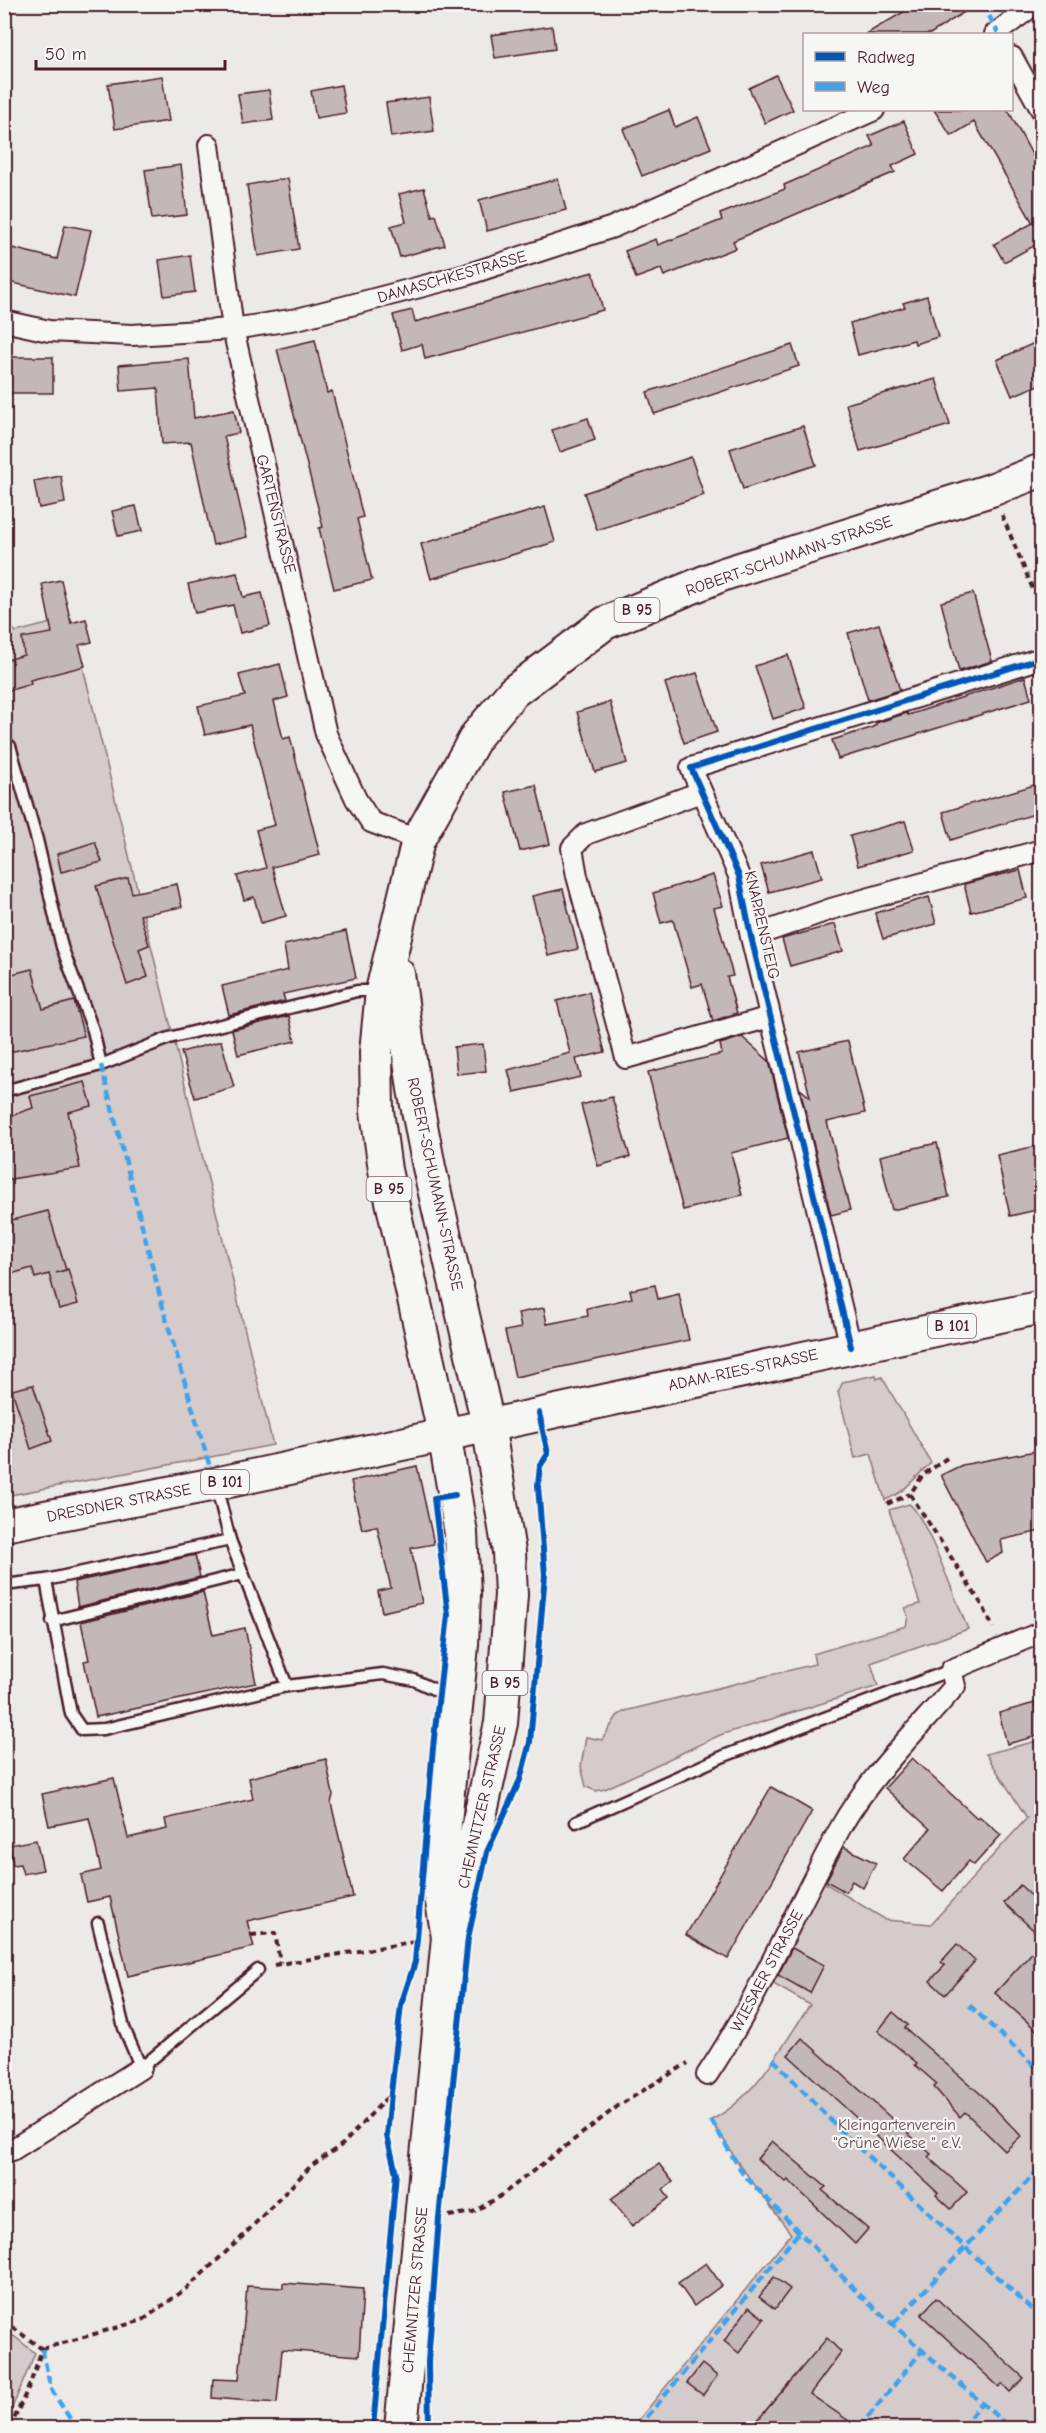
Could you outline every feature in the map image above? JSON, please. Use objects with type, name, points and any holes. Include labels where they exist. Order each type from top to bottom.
[{"type":"main road","name":"ROBERT-SCHUMANN-STRASSE","points":[[444,1433],[385,1170],[376,1110],[376,1052],[382,991],[418,840],[477,735],[513,692],[605,623],[724,574],[991,490],[1041,470]]},
{"type":"main road","name":"ROBERT-SCHUMANN-STRASSE","points":[[395,940],[402,1016],[416,1101],[488,1424]]},
{"type":"main road","name":"ADAM-RIES-STRASSE","points":[[444,1433],[1041,1307]]},
{"type":"main road","name":"CHEMNITZER STRASSE","points":[[401,2428],[448,1937],[461,1900],[489,1781],[501,1723],[507,1656],[511,1595],[509,1552],[488,1424]]},
{"type":"main road","name":"CHEMNITZER STRASSE","points":[[444,1433],[461,1533],[464,1584],[458,1701],[442,1854],[441,1896],[448,1937]]},
{"type":"main road","name":"DRESDNER STRASSE","points":[[4,1525],[215,1484],[444,1433]]},
{"type":"street","points":[[998,33],[1035,4]]},
{"type":"street","points":[[1013,61],[1041,111]]},
{"type":"street","name":"DAMASCHKESTRASSE","points":[[4,321],[49,331],[132,335],[233,329],[297,319],[466,275],[613,227],[872,111]]},
{"type":"street","name":"GARTENSTRASSE","points":[[209,145],[233,329],[326,735],[356,799],[371,822],[418,840]]},
{"type":"street","name":"KNAPPENSTEIG","points":[[850,1347],[751,937],[739,876],[691,768],[1041,658]]},
{"type":"street","points":[[701,792],[586,834],[572,848],[577,876],[626,1058],[770,1017]]},
{"type":"street","name":"KNAPPENSTEIG","points":[[751,937],[831,909],[1041,850]]},
{"type":"street","points":[[951,1670],[1041,1632]]},
{"type":"street","name":"WIESAER STRASSE","points":[[707,2075],[731,2039],[843,1823],[875,1780],[955,1686],[951,1670]]},
{"type":"street","points":[[4,2152],[12,2150],[141,2068]]},
{"type":"lane","points":[[9,746],[37,840],[62,947],[93,1030],[100,1065]]},
{"type":"lane","points":[[4,1091],[100,1065],[169,1038],[357,991],[382,991]]},
{"type":"lane","points":[[215,1484],[230,1540],[287,1686]]},
{"type":"lane","points":[[4,1585],[46,1580],[230,1540]]},
{"type":"lane","points":[[52,1621],[243,1574]]},
{"type":"lane","points":[[46,1580],[71,1714],[82,1730],[104,1729],[287,1686],[383,1674],[414,1680],[458,1701]]},
{"type":"lane","points":[[576,1822],[723,1756],[951,1670]]},
{"type":"lane","points":[[98,1923],[124,2028],[141,2068],[258,1970]]},
{"type":"path","points":[[991,490],[1041,611]]},
{"type":"path","points":[[887,1504],[910,1494],[923,1476],[947,1458]]},
{"type":"path","points":[[910,1494],[984,1608],[1002,1648]]},
{"type":"path","points":[[251,1935],[275,1933],[280,1963]]},
{"type":"path","points":[[258,1970],[280,1963],[448,1937]]},
{"type":"path","points":[[421,2220],[473,2212],[499,2197],[618,2106],[690,2061],[707,2075]]},
{"type":"path","points":[[42,2349],[143,2320],[187,2288],[240,2239],[311,2166],[343,2144],[391,2094]]},
{"type":"path","points":[[4,2321],[42,2349]]},
{"type":"path","points":[[10,2428],[30,2384],[42,2349]]},
{"type":"green space","points":[[4,618],[16,632],[71,618],[273,1445],[5,1496]]},
{"type":"green space","points":[[876,1375],[877,1379],[882,1377],[931,1463],[905,1488],[885,1500],[871,1454],[855,1458],[838,1392],[843,1382]]},
{"type":"green space","points":[[909,1504],[924,1525],[968,1629],[871,1663],[878,1686],[720,1735],[605,1789],[596,1791],[586,1787],[581,1766],[586,1737],[602,1740],[617,1716],[625,1711],[815,1664],[813,1654],[906,1626],[908,1617],[905,1608],[920,1604],[889,1510]]},
{"type":"green space","name":"Kleingartenverein \"Grüne Wiese \" e.V.","points":[[1041,1740],[1041,2428],[632,2428],[791,2234],[739,2164],[711,2120],[742,2098],[755,2084],[779,2053],[810,2005],[763,1978],[822,1881],[886,1920],[931,1924],[1027,1818],[986,1754]]},
{"type":"green space","points":[[5,2329],[35,2353],[5,2425]]},
{"type":"building","points":[[917,4],[977,4],[932,33],[868,33]]},
{"type":"building","points":[[552,26],[555,49],[495,58],[491,35]]},
{"type":"building","points":[[776,75],[793,110],[765,123],[749,88]]},
{"type":"building","points":[[162,76],[169,121],[115,129],[108,84]]},
{"type":"building","points":[[341,85],[346,113],[316,118],[311,91]]},
{"type":"building","points":[[269,90],[273,120],[243,124],[238,94]]},
{"type":"building","points":[[429,97],[434,131],[391,137],[386,103]]},
{"type":"building","points":[[669,110],[675,127],[698,117],[711,148],[642,176],[623,129]]},
{"type":"building","points":[[935,111],[1009,111],[1041,171],[1041,238],[1034,246],[1004,262],[994,244],[1033,223],[974,122],[951,136]]},
{"type":"building","points":[[904,121],[918,154],[892,166],[895,172],[733,241],[736,248],[664,276],[661,269],[636,278],[625,251],[656,239],[658,245],[722,220],[720,214],[785,189],[784,185],[874,146],[869,136]]},
{"type":"building","points":[[181,165],[187,215],[152,219],[145,170]]},
{"type":"building","points":[[288,178],[299,249],[258,256],[247,185]]},
{"type":"building","points":[[558,179],[566,210],[487,231],[479,200]]},
{"type":"building","points":[[424,188],[432,216],[436,215],[445,245],[400,257],[391,226],[406,222],[399,194]]},
{"type":"building","points":[[65,225],[91,230],[75,297],[4,281],[4,246],[57,259]]},
{"type":"building","points":[[190,255],[195,292],[164,296],[159,260]]},
{"type":"building","points":[[593,272],[603,310],[425,359],[422,344],[402,350],[393,315],[412,310],[415,322]]},
{"type":"building","points":[[927,296],[938,337],[915,344],[914,340],[858,355],[850,323],[905,307],[903,303]]},
{"type":"building","points":[[315,340],[327,393],[332,391],[363,517],[357,519],[372,580],[334,589],[319,528],[323,527],[277,349]]},
{"type":"building","points":[[1041,340],[1041,384],[1012,396],[997,360]]},
{"type":"building","points":[[792,345],[799,366],[654,414],[647,392]]},
{"type":"building","points":[[4,357],[53,357],[53,393],[4,393]]},
{"type":"building","points":[[189,359],[194,418],[234,410],[239,433],[224,436],[247,537],[213,545],[191,442],[162,444],[158,388],[121,391],[119,365]]},
{"type":"building","points":[[936,379],[950,425],[860,451],[846,404]]},
{"type":"building","points":[[588,418],[595,440],[560,452],[552,430]]},
{"type":"building","points":[[803,426],[816,465],[743,489],[730,449]]},
{"type":"building","points":[[691,457],[704,495],[597,530],[584,493]]},
{"type":"building","points":[[61,476],[65,503],[39,508],[34,481]]},
{"type":"building","points":[[136,506],[142,531],[118,536],[112,511]]},
{"type":"building","points":[[545,507],[555,542],[431,579],[421,544]]},
{"type":"building","points":[[237,573],[243,597],[262,593],[270,626],[240,633],[233,605],[195,613],[188,584]]},
{"type":"building","points":[[61,580],[71,623],[86,619],[92,642],[79,645],[85,666],[30,680],[31,684],[4,692],[4,661],[24,655],[22,638],[52,633],[42,584]]},
{"type":"building","points":[[973,593],[992,661],[959,671],[941,602]]},
{"type":"building","points":[[879,624],[900,690],[868,700],[848,633]]},
{"type":"building","points":[[788,655],[806,708],[773,719],[755,666]]},
{"type":"building","points":[[280,664],[288,697],[274,701],[283,739],[290,737],[320,855],[272,867],[286,916],[261,923],[254,897],[244,900],[237,876],[266,868],[256,830],[275,825],[250,725],[205,735],[198,706],[245,696],[239,675]]},
{"type":"building","points":[[697,673],[717,732],[684,743],[665,683]]},
{"type":"building","points":[[1025,677],[1031,699],[838,759],[832,740],[871,728],[876,723]]},
{"type":"building","points":[[610,702],[627,763],[595,772],[577,712]]},
{"type":"building","points":[[1041,783],[1041,812],[951,840],[943,812]]},
{"type":"building","points":[[536,785],[550,844],[520,851],[505,792]]},
{"type":"building","points":[[905,821],[914,850],[858,866],[850,836]]},
{"type":"building","points":[[95,842],[102,862],[61,872],[57,854]]},
{"type":"building","points":[[814,850],[822,878],[769,892],[761,865]]},
{"type":"building","points":[[1020,870],[1027,898],[971,912],[964,884]]},
{"type":"building","points":[[713,875],[723,906],[714,908],[733,976],[727,977],[737,1013],[713,1021],[702,984],[692,987],[673,920],[661,923],[653,893]]},
{"type":"building","points":[[128,878],[132,893],[177,884],[182,907],[140,915],[149,945],[139,949],[148,977],[127,985],[96,886]]},
{"type":"building","points":[[563,889],[578,949],[548,956],[532,896]]},
{"type":"building","points":[[929,897],[936,924],[883,939],[875,913]]},
{"type":"building","points":[[835,924],[843,951],[790,966],[782,939]]},
{"type":"building","points":[[346,931],[356,978],[283,994],[285,1001],[229,1015],[222,986],[288,970],[284,945]]},
{"type":"building","points":[[32,969],[43,1009],[74,1001],[84,1036],[4,1053],[4,976]]},
{"type":"building","points":[[589,992],[605,1052],[576,1059],[581,1077],[514,1092],[508,1070],[570,1053],[557,1001]]},
{"type":"building","points":[[289,1016],[295,1041],[238,1055],[232,1030]]},
{"type":"building","points":[[742,1037],[769,1061],[788,1138],[731,1153],[742,1195],[683,1210],[648,1072],[722,1054],[720,1044]]},
{"type":"building","points":[[221,1041],[234,1087],[195,1098],[181,1052]]},
{"type":"building","points":[[848,1041],[865,1113],[827,1122],[850,1210],[831,1215],[800,1089],[810,1097],[799,1052]]},
{"type":"building","points":[[483,1044],[486,1071],[457,1074],[454,1047]]},
{"type":"building","points":[[85,1082],[92,1106],[68,1112],[80,1168],[4,1180],[4,1118],[33,1108],[30,1096]]},
{"type":"building","points":[[612,1097],[630,1157],[598,1166],[581,1105]]},
{"type":"building","points":[[937,1143],[949,1197],[892,1210],[880,1156]]},
{"type":"building","points":[[1041,1145],[1041,1209],[1010,1216],[997,1155]]},
{"type":"building","points":[[48,1211],[78,1304],[59,1309],[49,1274],[35,1278],[32,1268],[4,1276],[4,1222]]},
{"type":"building","points":[[655,1285],[658,1299],[679,1294],[689,1340],[515,1377],[505,1331],[521,1328],[518,1313],[544,1308],[547,1324],[588,1316],[587,1308],[632,1298],[630,1290]]},
{"type":"building","points":[[33,1385],[52,1441],[31,1449],[12,1390]]},
{"type":"building","points":[[1041,1450],[1041,1531],[1001,1540],[1003,1553],[986,1562],[941,1475],[962,1465]]},
{"type":"building","points":[[417,1466],[434,1544],[411,1548],[422,1603],[382,1612],[378,1591],[391,1588],[377,1526],[362,1529],[351,1481]]},
{"type":"building","points":[[195,1555],[200,1577],[78,1607],[74,1582]]},
{"type":"building","points":[[203,1592],[213,1635],[245,1628],[256,1683],[96,1717],[84,1661],[89,1660],[81,1622]]},
{"type":"building","points":[[1035,1703],[1041,1735],[1007,1744],[999,1713]]},
{"type":"building","points":[[912,1758],[977,1818],[979,1816],[1001,1835],[974,1865],[969,1861],[943,1891],[904,1859],[930,1829],[885,1788]]},
{"type":"building","points":[[326,1759],[333,1795],[331,1803],[353,1897],[247,1921],[254,1947],[128,1976],[110,1897],[87,1902],[81,1875],[101,1870],[89,1818],[49,1826],[42,1794],[114,1778],[128,1838],[167,1829],[165,1819],[253,1799],[249,1778]]},
{"type":"building","points":[[771,1787],[812,1811],[728,1959],[686,1935]]},
{"type":"building","points":[[36,1840],[43,1870],[23,1874],[20,1864],[13,1865],[9,1845]]},
{"type":"building","points":[[844,1847],[876,1863],[863,1888],[852,1881],[846,1892],[826,1881]]},
{"type":"building","points":[[1020,1885],[1041,1905],[1041,1937],[1004,1903]]},
{"type":"building","points":[[1041,1943],[1041,2034],[995,1993]]},
{"type":"building","points":[[957,1944],[975,1961],[945,1995],[930,1981],[945,1965],[941,1962]]},
{"type":"building","points":[[792,1948],[824,1965],[810,1993],[778,1975]]},
{"type":"building","points":[[893,2012],[908,2025],[905,2028],[984,2097],[1021,2136],[1005,2151],[965,2112],[960,2117],[934,2087],[937,2084],[915,2065],[917,2063],[878,2031]]},
{"type":"building","points":[[802,2038],[931,2154],[928,2157],[967,2192],[951,2209],[936,2195],[938,2193],[788,2055]]},
{"type":"building","points":[[772,2141],[826,2187],[822,2190],[868,2229],[855,2244],[788,2180],[786,2182],[757,2159]]},
{"type":"building","points":[[659,2164],[673,2182],[663,2190],[669,2198],[632,2226],[611,2199]]},
{"type":"building","points":[[706,2263],[722,2285],[694,2306],[678,2283]]},
{"type":"building","points":[[774,2277],[790,2289],[775,2309],[759,2297]]},
{"type":"building","points":[[283,2283],[363,2289],[359,2356],[282,2350],[277,2403],[212,2398],[213,2379],[239,2380],[247,2286],[283,2288]]},
{"type":"building","points":[[936,2298],[1024,2378],[1010,2392],[1002,2384],[999,2387],[921,2315]]},
{"type":"building","points":[[749,2307],[764,2319],[739,2353],[724,2341]]},
{"type":"building","points":[[827,2338],[841,2352],[810,2394],[859,2428],[751,2428]]},
{"type":"building","points":[[702,2364],[717,2376],[703,2395],[687,2383]]},
{"type":"marked path","points":[[983,4],[998,33]]},
{"type":"marked path","points":[[101,1065],[164,1312],[215,1484]]},
{"type":"marked path","points":[[969,2005],[1042,2073]]},
{"type":"marked path","points":[[773,2059],[842,2132],[1042,2319]]},
{"type":"marked path","points":[[711,2120],[743,2174],[862,2297],[1010,2428]]},
{"type":"marked path","points":[[894,2323],[1042,2166]]},
{"type":"marked path","points":[[638,2428],[800,2231]]},
{"type":"marked path","points":[[42,2349],[51,2389],[76,2428]]},
{"type":"marked path","points":[[859,2428],[922,2351]]},
{"type":"marked path","points":[[962,2428],[981,2403]]},
{"type":"cycle path","points":[[851,1347],[751,937],[739,876],[691,768],[1042,658]]},
{"type":"cycle path","points":[[429,2428],[428,2362],[439,2218],[468,1938],[487,1852],[520,1780],[530,1742],[545,1575],[538,1485],[540,1466],[548,1454],[539,1413]]},
{"type":"cycle path","points":[[373,2428],[396,2173],[387,2136],[401,2005],[415,1962],[433,1747],[448,1615],[434,1498],[455,1495]]}]
